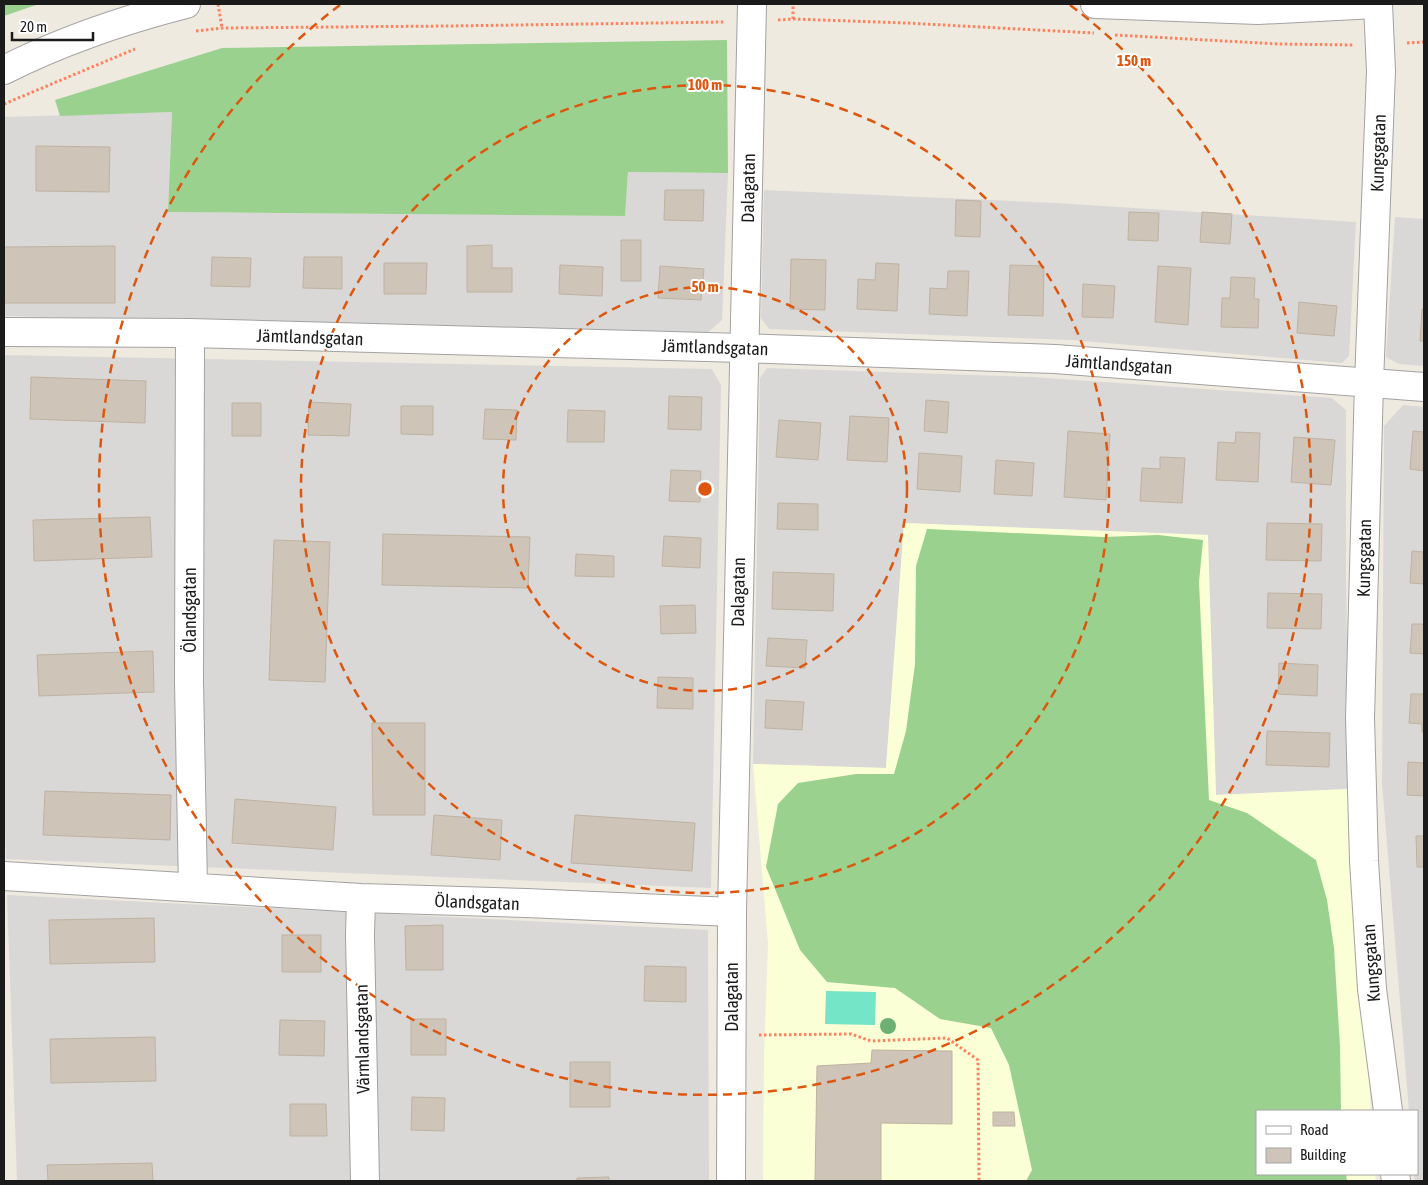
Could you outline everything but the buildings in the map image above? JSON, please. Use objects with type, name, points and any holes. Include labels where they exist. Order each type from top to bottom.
[{"type":"street","points":[[4,70],[34,54],[137,17],[186,4]]},
{"type":"street","points":[[1096,4],[1258,10],[1377,4]]},
{"type":"street","name":"Kungsgatan","points":[[1377,4],[1381,71],[1369,383],[1360,718],[1364,861],[1372,989],[1388,1110]]},
{"type":"street","name":"Dalagatan","points":[[731,1181],[732,912],[752,12]]},
{"type":"street","name":"Jämtlandsgatan","points":[[4,332],[190,334],[744,348],[1055,359],[1424,387]]},
{"type":"street","name":"Ölandsgatan","points":[[190,334],[189,682],[193,886]]},
{"type":"street","name":"Ölandsgatan","points":[[4,876],[193,886],[361,898],[732,912]]},
{"type":"street","name":"Värmlandsgatan","points":[[361,898],[360,935],[365,1181]]},
{"type":"path","points":[[218,4],[222,28]]},
{"type":"path","points":[[793,4],[793,19]]},
{"type":"path","points":[[192,32],[222,28],[458,26],[752,12],[793,19],[1102,34]]},
{"type":"path","points":[[1112,34],[1279,44],[1380,45],[1424,42]]},
{"type":"path","points":[[4,104],[140,48]]},
{"type":"path","points":[[731,1039],[765,1034],[850,1034],[872,1041],[947,1038],[978,1060],[979,1180]]},
{"type":"shaded area","points":[[172,112],[168,212],[625,216],[628,172],[728,173],[722,320],[706,334],[4,316],[4,117]]},
{"type":"shaded area","points":[[764,190],[1056,203],[1356,222],[1349,356],[1342,363],[1070,340],[769,329],[761,318]]},
{"type":"shaded area","points":[[1395,217],[1424,219],[1424,366],[1399,364],[1386,357]]},
{"type":"shaded area","points":[[4,355],[712,369],[721,385],[711,888],[6,859],[4,801]]},
{"type":"shaded area","points":[[767,368],[1032,377],[1332,398],[1346,410],[1349,789],[1216,795],[1207,535],[904,523],[886,768],[753,764],[760,378]]},
{"type":"shaded area","points":[[1403,405],[1424,407],[1424,1181],[1415,1181],[1414,1175],[1418,1175],[1418,1110],[1409,1110],[1382,783],[1384,426]]},
{"type":"shaded area","points":[[904,523],[1208,535],[1216,795],[1349,789],[1371,1110],[1256,1110],[1256,1175],[1375,1175],[1376,1181],[763,1181],[764,1054],[768,944],[753,764],[886,768]]},
{"type":"shaded area","points":[[7,895],[708,930],[709,1181],[17,1181]]},
{"type":"green space","points":[[4,4],[39,4],[4,16]]},
{"type":"green space","points":[[727,40],[728,173],[628,172],[625,216],[168,212],[172,112],[60,116],[55,100],[222,48]]},
{"type":"green space","points":[[927,529],[1103,537],[1158,535],[1203,540],[1199,582],[1209,800],[1247,813],[1316,860],[1327,900],[1334,948],[1340,1047],[1341,1110],[1256,1110],[1256,1175],[1346,1175],[1347,1181],[1026,1181],[1032,1170],[1009,1065],[991,1028],[940,1019],[895,988],[827,982],[800,950],[766,867],[778,804],[798,783],[856,774],[894,774],[906,731],[915,664],[916,566]]},
{"type":"green space","points":[[826,991],[876,992],[875,1025],[825,1024]]}]
